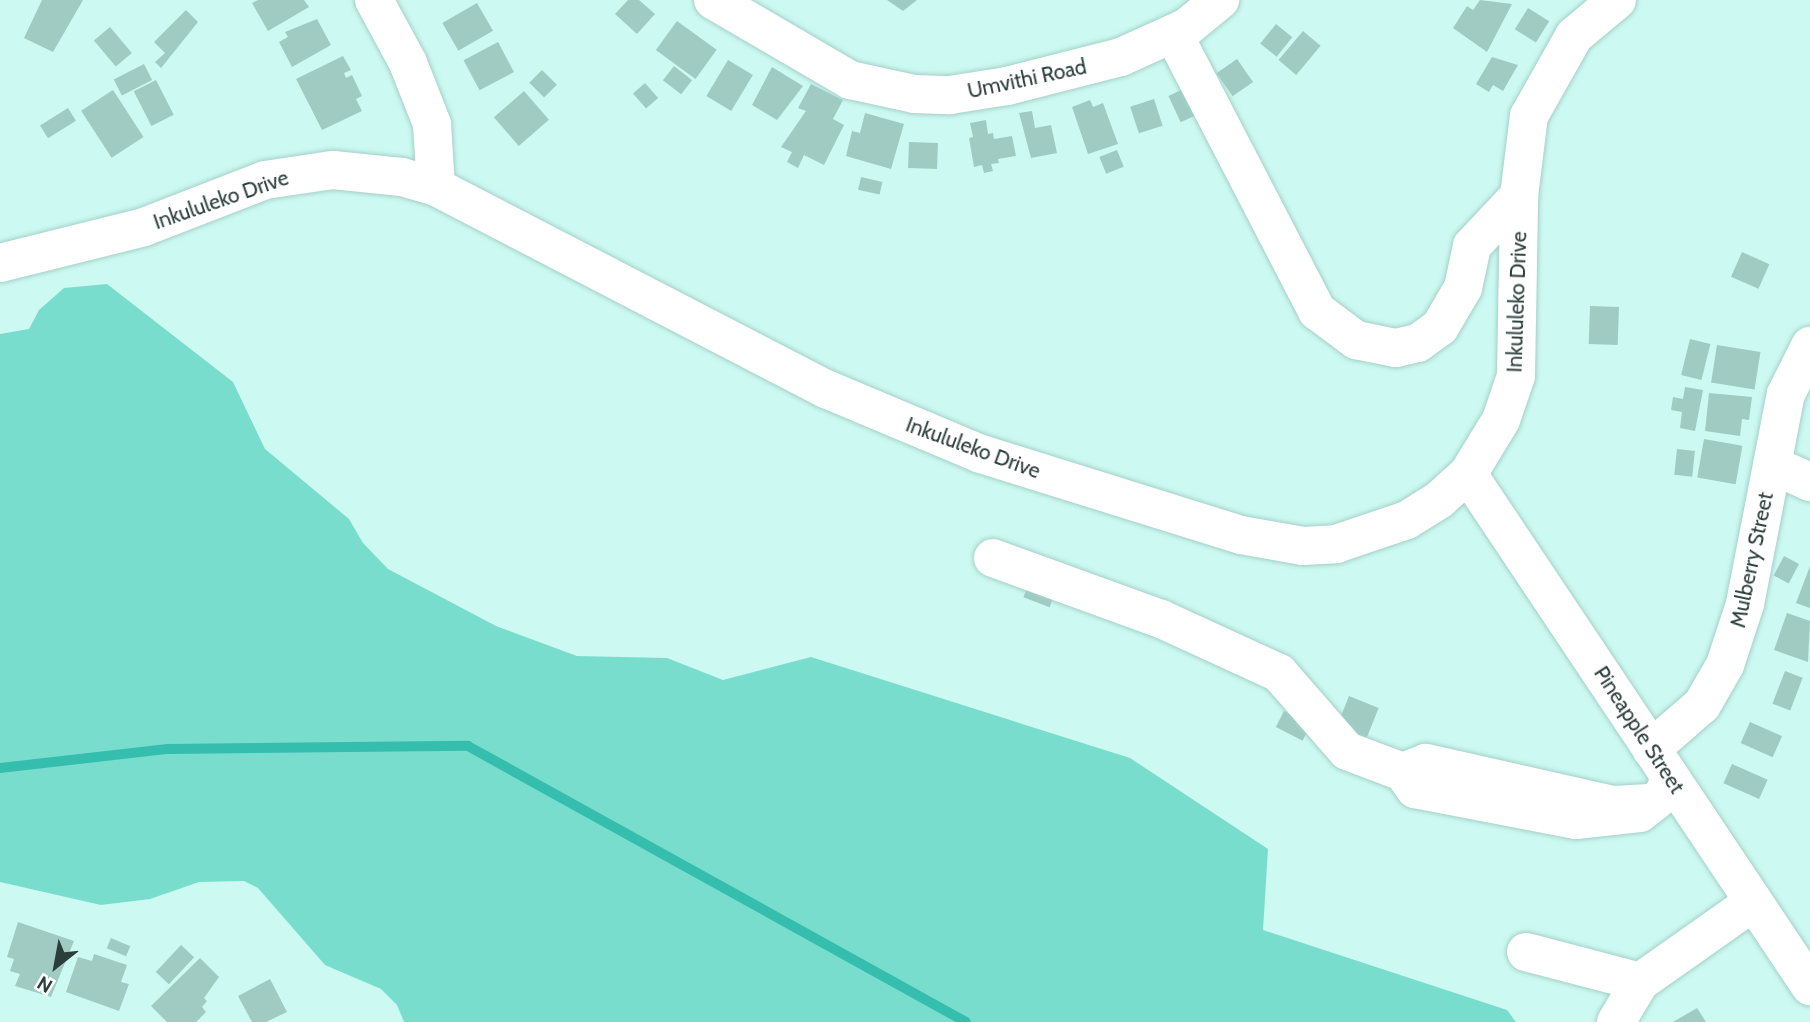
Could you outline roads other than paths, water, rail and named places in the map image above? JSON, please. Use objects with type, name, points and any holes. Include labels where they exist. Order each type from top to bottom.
[{"type":"street","points":[[374,0],[408,62],[432,124],[436,187]]},
{"type":"street","name":"Umvithi Road","points":[[713,0],[850,80],[914,94],[1007,86],[1121,57],[1174,34],[1220,0]]},
{"type":"street","name":"Inkululeko Drive","points":[[0,263],[101,240],[265,180],[333,170],[402,177],[436,187],[873,411],[978,453],[1241,535],[1303,547],[1373,534],[1418,513],[1468,474],[1501,420],[1516,376],[1519,196],[1523,143],[1539,91],[1574,36],[1616,0]]},
{"type":"street","points":[[1174,34],[1317,311],[1356,340],[1396,348],[1418,343],[1440,327],[1463,288],[1472,246],[1519,196]]},
{"type":"street","name":"Mulberry Street","points":[[993,558],[1161,619],[1279,673],[1347,751],[1403,772],[1415,789],[1576,820],[1640,813],[1656,777],[1725,666],[1745,604],[1786,394],[1810,346]]},
{"type":"street","points":[[1772,465],[1810,482]]},
{"type":"street","name":"Pineapple Street","points":[[1468,474],[1656,777],[1810,986]]},
{"type":"street","points":[[1616,1022],[1640,982],[1752,904]]},
{"type":"street","points":[[1526,952],[1640,982]]},
{"type":"waterway","points":[[0,768],[168,749],[468,746],[966,1022]]}]
